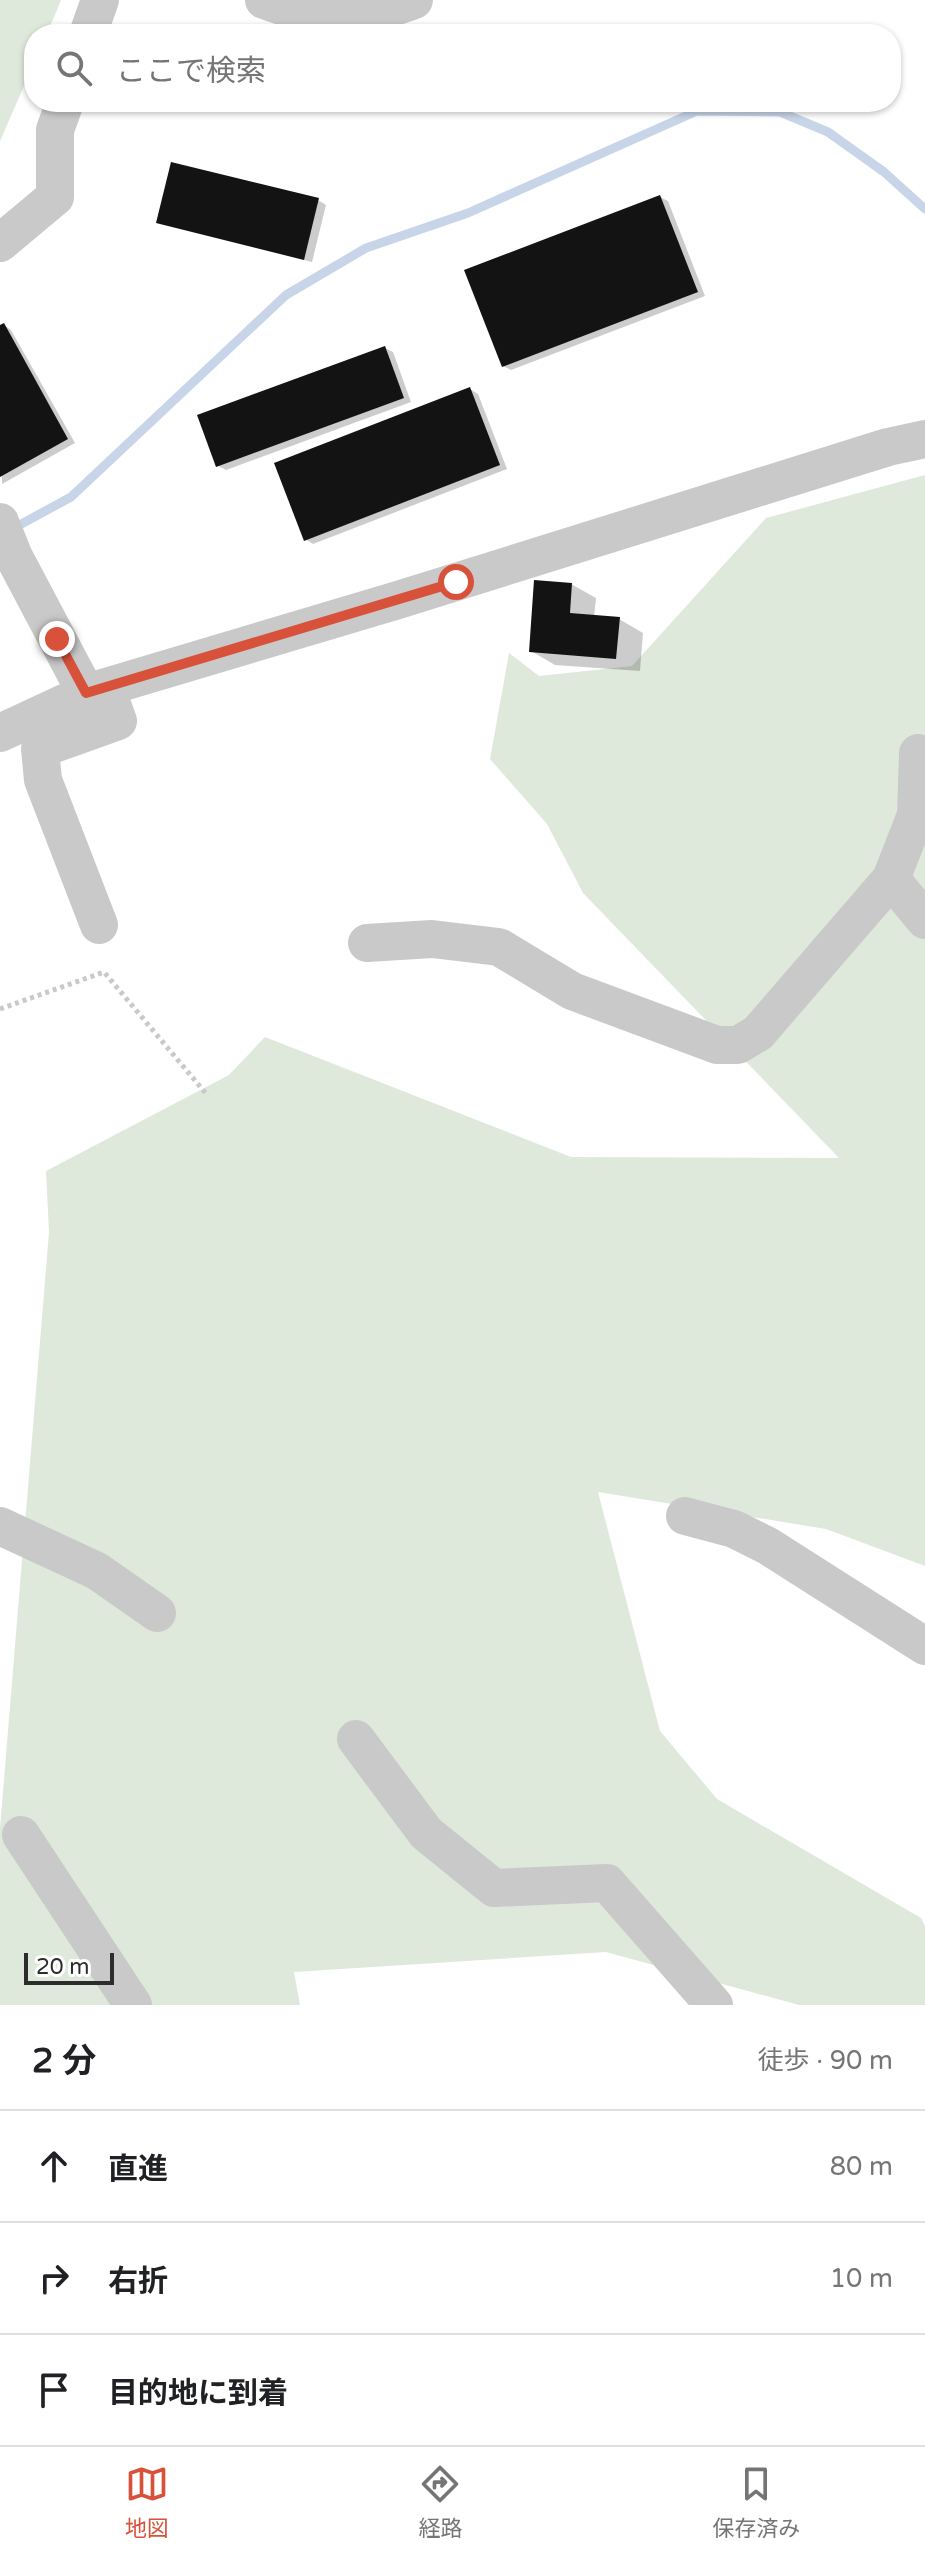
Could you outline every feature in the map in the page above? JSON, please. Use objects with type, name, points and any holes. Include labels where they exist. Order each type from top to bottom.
[{"type":"street","points":[[92,24],[100,0]]},
{"type":"street","points":[[264,0],[309,15],[388,10],[414,0]]},
{"type":"street","points":[[0,243],[55,197],[55,130],[61,112]]},
{"type":"street","points":[[0,733],[96,690],[888,447],[925,439]]},
{"type":"street","points":[[0,522],[14,557],[118,721],[40,749],[43,780],[99,925]]},
{"type":"street","points":[[367,943],[432,939],[499,947],[572,991],[717,1045],[738,1045],[758,1033],[891,879],[916,815],[918,753]]},
{"type":"street","points":[[891,879],[925,920]]},
{"type":"street","points":[[685,1516],[734,1529],[768,1546],[925,1646]]},
{"type":"street","points":[[0,1526],[97,1571],[157,1613]]},
{"type":"street","points":[[356,1739],[426,1833],[494,1888],[607,1883],[714,2005]]},
{"type":"street","points":[[21,1835],[133,2005]]},
{"type":"path","points":[[0,1009],[104,972],[208,1096]]},
{"type":"green space","points":[[0,0],[61,0],[51,24],[24,24],[24,86],[0,141]]},
{"type":"green space","points":[[925,475],[925,1566],[826,1529],[598,1492],[660,1731],[717,1799],[921,1918],[925,1926],[925,2005],[799,2005],[606,1952],[294,1972],[300,2005],[0,2005],[0,1828],[49,1232],[46,1171],[229,1075],[265,1037],[571,1157],[839,1158],[583,893],[547,824],[490,759],[509,653],[539,676],[632,666],[766,518]]},
{"type":"building","points":[[171,162],[319,198],[304,260],[156,223]]},
{"type":"building","points":[[660,195],[698,292],[502,367],[464,270]]},
{"type":"building","points":[[4,323],[68,439],[0,477],[0,325]]},
{"type":"building","points":[[385,346],[404,398],[216,467],[197,415]]},
{"type":"building","points":[[470,387],[500,465],[304,541],[274,463]]},
{"type":"building","points":[[534,580],[572,583],[570,613],[620,617],[616,659],[529,652]]},
{"type":"waterway","points":[[14,528],[71,497],[286,295],[366,248],[468,213],[695,112]]},
{"type":"waterway","points":[[780,112],[828,132],[884,172],[925,209]]},
{"type":"route","points":[[57,639],[86,693],[456,582]]}]
